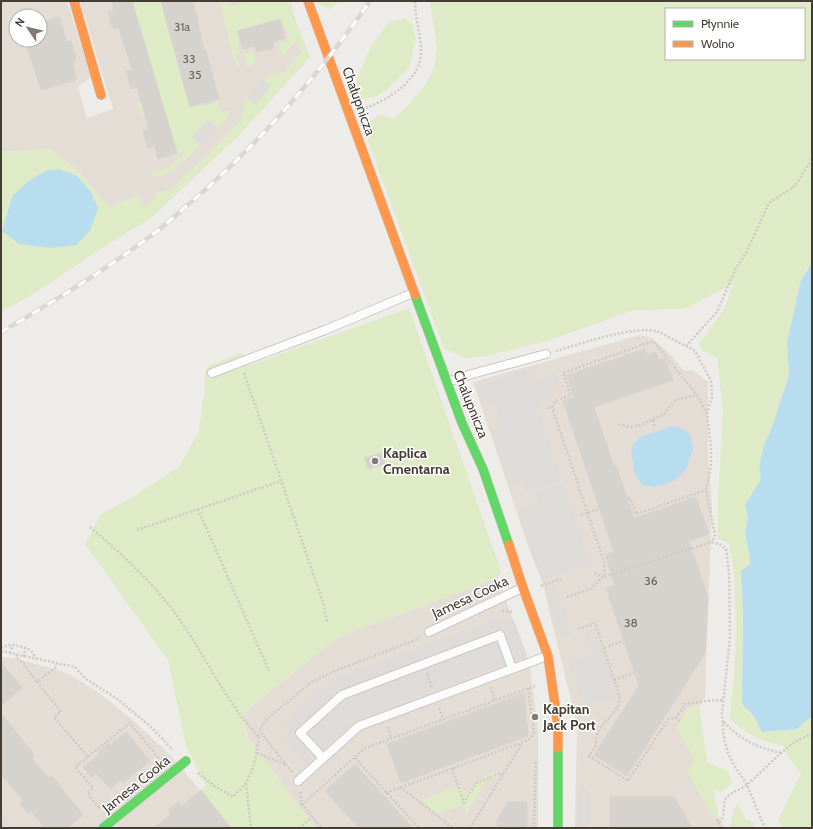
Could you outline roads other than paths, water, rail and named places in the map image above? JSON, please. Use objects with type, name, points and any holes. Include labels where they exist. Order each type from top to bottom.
[{"type":"street","points":[[74,1],[101,95]]},
{"type":"street","name":"Chałupnicza","points":[[308,1],[446,382],[462,423],[483,469],[499,512],[523,588],[548,656],[558,726],[558,828]]},
{"type":"street","name":"Jamesa Cooka","points":[[103,828],[186,761]]},
{"type":"lane","points":[[212,373],[414,293]]},
{"type":"lane","points":[[446,382],[546,354]]},
{"type":"lane","name":"Jamesa Cooka","points":[[429,632],[523,588]]},
{"type":"lane","points":[[323,758],[300,733],[342,695],[500,635],[512,668]]},
{"type":"lane","points":[[298,781],[359,726],[512,668],[548,656]]},
{"type":"water","points":[[59,169],[77,176],[91,192],[98,208],[90,231],[76,245],[51,248],[19,244],[2,231],[13,195],[30,180],[46,171]]},
{"type":"water","points":[[812,263],[812,716],[797,729],[762,732],[754,716],[742,704],[743,617],[741,571],[751,563],[745,533],[748,517],[745,505],[761,479],[759,466],[764,445],[772,427],[789,375],[787,342],[801,280]]},
{"type":"water","points":[[672,426],[683,429],[690,434],[693,448],[686,470],[674,481],[655,487],[642,485],[634,471],[631,447],[640,437]]},
{"type":"railway","points":[[1,332],[119,259],[165,225],[239,158],[263,134],[308,83],[370,1]]},
{"type":"place","name":"Kaplica Cmentarna","points":[[375,461]]},
{"type":"place","name":"Kapitan Jack Port","points":[[535,717]]}]
